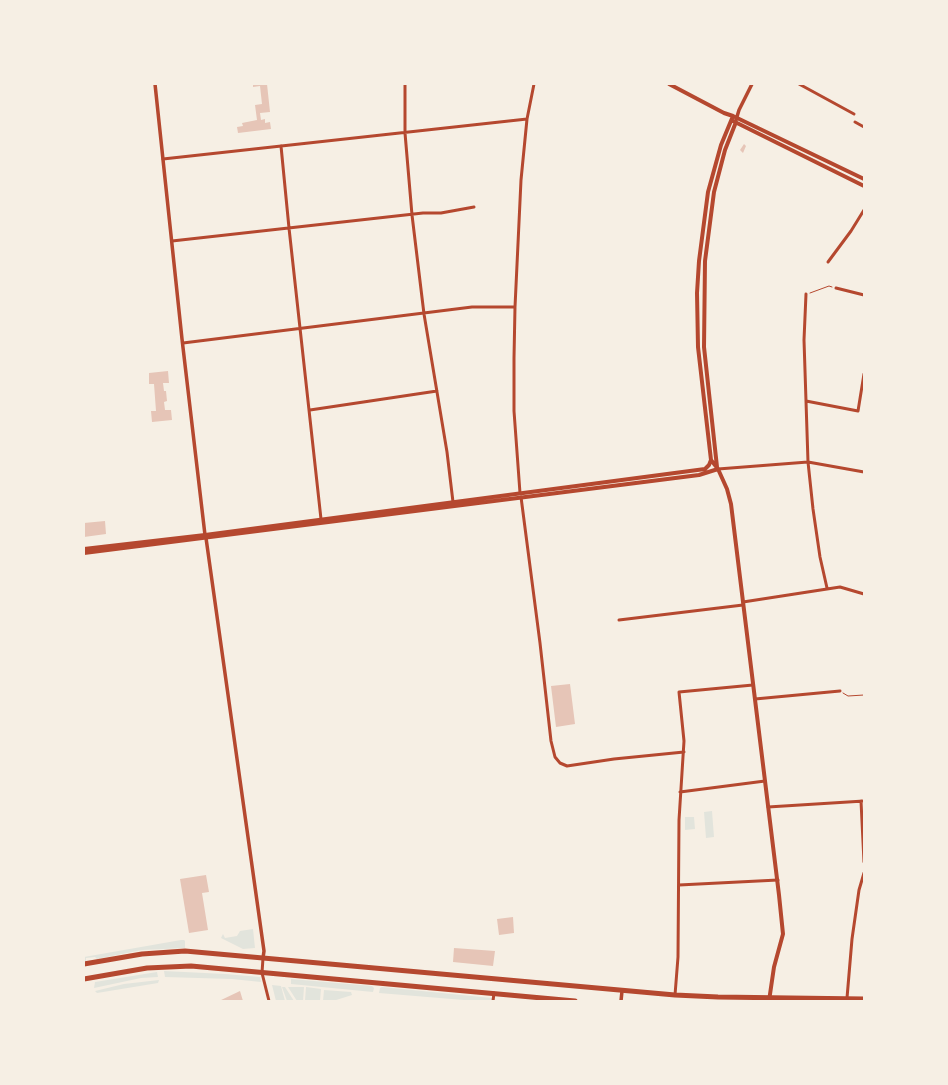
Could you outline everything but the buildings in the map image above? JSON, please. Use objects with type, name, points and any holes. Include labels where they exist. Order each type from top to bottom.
[{"type":"highway","points":[[84,964],[137,954],[185,951],[675,994],[769,999],[864,999]]},
{"type":"highway","points":[[84,979],[127,971],[175,966],[191,966],[575,1001]]},
{"type":"main road","points":[[669,84],[864,186]]},
{"type":"main road","points":[[734,119],[864,179]]},
{"type":"main road","points":[[716,467],[704,347],[705,261],[714,192],[734,119]]},
{"type":"main road","points":[[734,119],[722,145],[708,192],[699,261],[697,293],[698,347],[711,460],[727,489],[731,504],[778,880],[783,934],[774,967],[769,999]]},
{"type":"main road","points":[[84,553],[701,470],[707,468],[711,460]]},
{"type":"main road","points":[[521,495],[708,473],[716,467]]},
{"type":"main road","points":[[84,549],[205,536]]},
{"type":"street","points":[[155,84],[182,344],[205,536],[264,951],[262,973],[269,1001]]},
{"type":"street","points":[[405,84],[405,132],[412,215],[424,314],[437,390],[453,504]]},
{"type":"street","points":[[534,84],[527,119],[519,202],[514,358],[514,411],[521,495],[551,741],[555,757],[560,763],[567,766],[614,759],[684,752]]},
{"type":"street","points":[[734,119],[752,84]]},
{"type":"street","points":[[799,84],[854,114]]},
{"type":"street","points":[[163,159],[527,119]]},
{"type":"street","points":[[855,122],[864,127]]},
{"type":"street","points":[[281,146],[322,521]]},
{"type":"street","points":[[172,241],[441,213],[474,207]]},
{"type":"street","points":[[828,262],[851,231],[864,210]]},
{"type":"street","points":[[836,288],[864,295]]},
{"type":"street","points":[[806,294],[804,340],[808,462],[814,516],[827,588]]},
{"type":"street","points":[[182,344],[472,307],[516,307]]},
{"type":"street","points":[[806,401],[858,411],[864,374]]},
{"type":"street","points":[[310,410],[437,390]]},
{"type":"street","points":[[716,467],[808,462],[864,472]]},
{"type":"street","points":[[619,620],[743,604],[827,588],[840,587],[864,594]]},
{"type":"street","points":[[675,994],[677,978],[680,792],[684,752],[678,692],[753,684]]},
{"type":"street","points":[[755,699],[840,691]]},
{"type":"street","points":[[680,792],[765,781]]},
{"type":"street","points":[[768,807],[862,801],[864,862]]},
{"type":"street","points":[[847,998],[852,939],[859,890],[864,873]]},
{"type":"street","points":[[678,885],[778,880]]},
{"type":"street","points":[[859,890],[864,890]]},
{"type":"street","points":[[621,1001],[622,990]]},
{"type":"street","points":[[494,993],[494,1001]]},
{"type":"path","points":[[806,294],[829,286],[836,288]]},
{"type":"path","points":[[840,691],[848,696],[864,695]]},
{"type":"shaded area","points":[[712,811],[714,837],[706,838],[704,812]]},
{"type":"shaded area","points":[[685,817],[694,817],[695,829],[685,830]]},
{"type":"shaded area","points":[[253,929],[255,948],[243,949],[221,938],[223,934],[225,938],[237,936],[240,931]]},
{"type":"shaded area","points":[[181,940],[185,941],[185,948],[142,950],[97,959],[95,957],[86,958],[86,961],[84,961],[84,957]]},
{"type":"shaded area","points":[[164,971],[260,977],[261,982],[232,979],[165,977]]},
{"type":"shaded area","points":[[157,972],[158,977],[141,978],[94,988],[95,982]]},
{"type":"shaded area","points":[[291,979],[372,986],[374,988],[373,992],[291,984]]},
{"type":"shaded area","points":[[159,980],[158,983],[97,993],[95,991],[124,984]]},
{"type":"shaded area","points":[[272,985],[281,986],[285,1001],[276,1001]]},
{"type":"shaded area","points":[[282,987],[285,987],[294,1001],[287,1001]]},
{"type":"shaded area","points":[[288,987],[304,987],[303,1001],[297,1001]]},
{"type":"shaded area","points":[[306,987],[321,989],[320,1001],[305,1001]]},
{"type":"shaded area","points":[[380,988],[492,998],[492,1001],[379,993]]},
{"type":"shaded area","points":[[324,990],[351,992],[352,995],[333,1001],[323,1001]]}]
